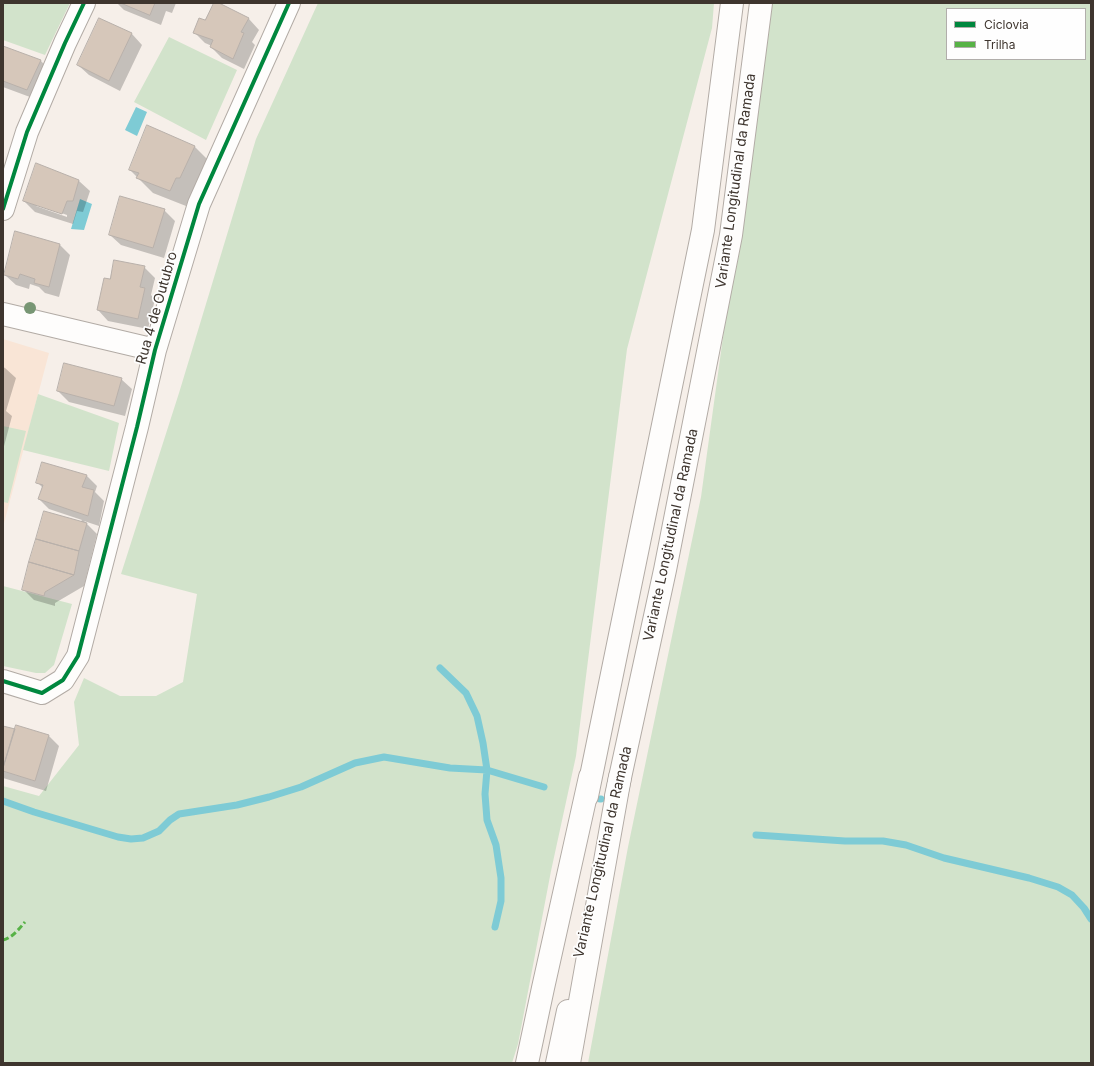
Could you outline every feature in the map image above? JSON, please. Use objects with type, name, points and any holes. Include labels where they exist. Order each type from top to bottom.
[{"type":"main road","points":[[3,209],[27,132],[65,43],[84,3]]},
{"type":"main road","name":"Rua 4 de Outubro","points":[[3,681],[42,693],[63,680],[78,656],[137,427],[155,350],[199,204],[289,3]]},
{"type":"main road","name":"Variante Longitudinal da Ramada","points":[[538,1063],[553,989],[590,777],[703,230],[732,3]]},
{"type":"main road","name":"Variante Longitudinal da Ramada","points":[[557,1063],[570,998],[665,570],[731,235],[761,3]]},
{"type":"main road","points":[[3,314],[155,350]]},
{"type":"main road","points":[[527,1063],[542,988],[590,777]]},
{"type":"main road","points":[[569,1063],[620,777]]},
{"type":"shaded area","points":[[3,339],[49,353],[3,527]]},
{"type":"green space","points":[[3,3],[70,3],[45,55],[3,40]]},
{"type":"green space","points":[[318,3],[714,3],[712,28],[627,349],[576,756],[551,871],[518,1044],[512,1063],[3,1063],[3,786],[39,796],[79,745],[74,702],[84,678],[120,696],[156,696],[183,682],[197,594],[121,574],[179,393],[256,139]]},
{"type":"green space","points":[[769,3],[1091,3],[1091,1063],[588,1063],[628,847],[701,497]]},
{"type":"green space","points":[[169,37],[237,70],[206,140],[134,102]]},
{"type":"green space","points":[[38,394],[119,423],[109,471],[23,450]]},
{"type":"green space","points":[[3,426],[26,431],[8,503],[3,502]]},
{"type":"green space","points":[[3,586],[72,604],[54,665],[45,673],[36,673],[3,666]]},
{"type":"water","points":[[136,107],[147,112],[137,136],[125,130]]},
{"type":"water","points":[[80,199],[92,204],[84,230],[71,229]]},
{"type":"building","points":[[121,3],[155,3],[150,15]]},
{"type":"building","points":[[214,3],[219,3],[249,18],[241,32],[244,33],[233,59],[210,47],[213,40],[193,33],[199,18],[205,20]]},
{"type":"building","points":[[99,18],[132,33],[109,81],[77,65]]},
{"type":"building","points":[[3,46],[41,60],[27,90],[3,81]]},
{"type":"building","points":[[147,125],[195,146],[180,178],[176,178],[170,191],[136,178],[139,173],[129,170]]},
{"type":"building","points":[[36,163],[79,180],[73,201],[67,201],[62,214],[23,201]]},
{"type":"building","points":[[120,196],[165,209],[153,248],[109,235]]},
{"type":"building","points":[[15,231],[60,244],[49,287],[34,283],[35,279],[20,274],[18,279],[4,275]]},
{"type":"building","points":[[114,260],[145,266],[140,287],[145,288],[138,319],[97,310],[104,278],[110,279]]},
{"type":"building","points":[[64,363],[122,378],[114,406],[57,391]]},
{"type":"building","points":[[42,462],[87,475],[82,487],[94,490],[88,516],[38,499],[43,485],[36,483]]},
{"type":"building","points":[[44,511],[87,523],[79,551],[36,539]]},
{"type":"building","points":[[36,539],[79,551],[74,575],[29,562]]},
{"type":"building","points":[[29,562],[74,575],[45,592],[44,596],[22,590]]},
{"type":"building","points":[[16,725],[49,735],[35,781],[3,771]]},
{"type":"building","points":[[3,726],[15,729],[3,768]]},
{"type":"waterway","points":[[440,668],[466,693],[477,716],[483,743],[487,770],[485,794],[487,820],[496,845],[501,878],[501,901],[495,927]]},
{"type":"waterway","points":[[3,801],[34,812],[118,837],[131,839],[143,838],[159,831],[170,820],[179,814],[237,805],[269,797],[301,787],[355,763],[384,757],[450,768],[487,770],[544,787]]},
{"type":"waterway","points":[[756,835],[845,841],[883,841],[906,845],[944,858],[1029,878],[1058,887],[1072,895],[1084,908],[1091,919]]},
{"type":"marked path","points":[[3,940],[12,935],[25,922]]},
{"type":"cycle path","points":[[3,209],[27,132],[65,43],[84,3]]},
{"type":"cycle path","points":[[3,681],[42,693],[63,680],[78,656],[137,427],[155,350],[199,204],[289,3]]}]
